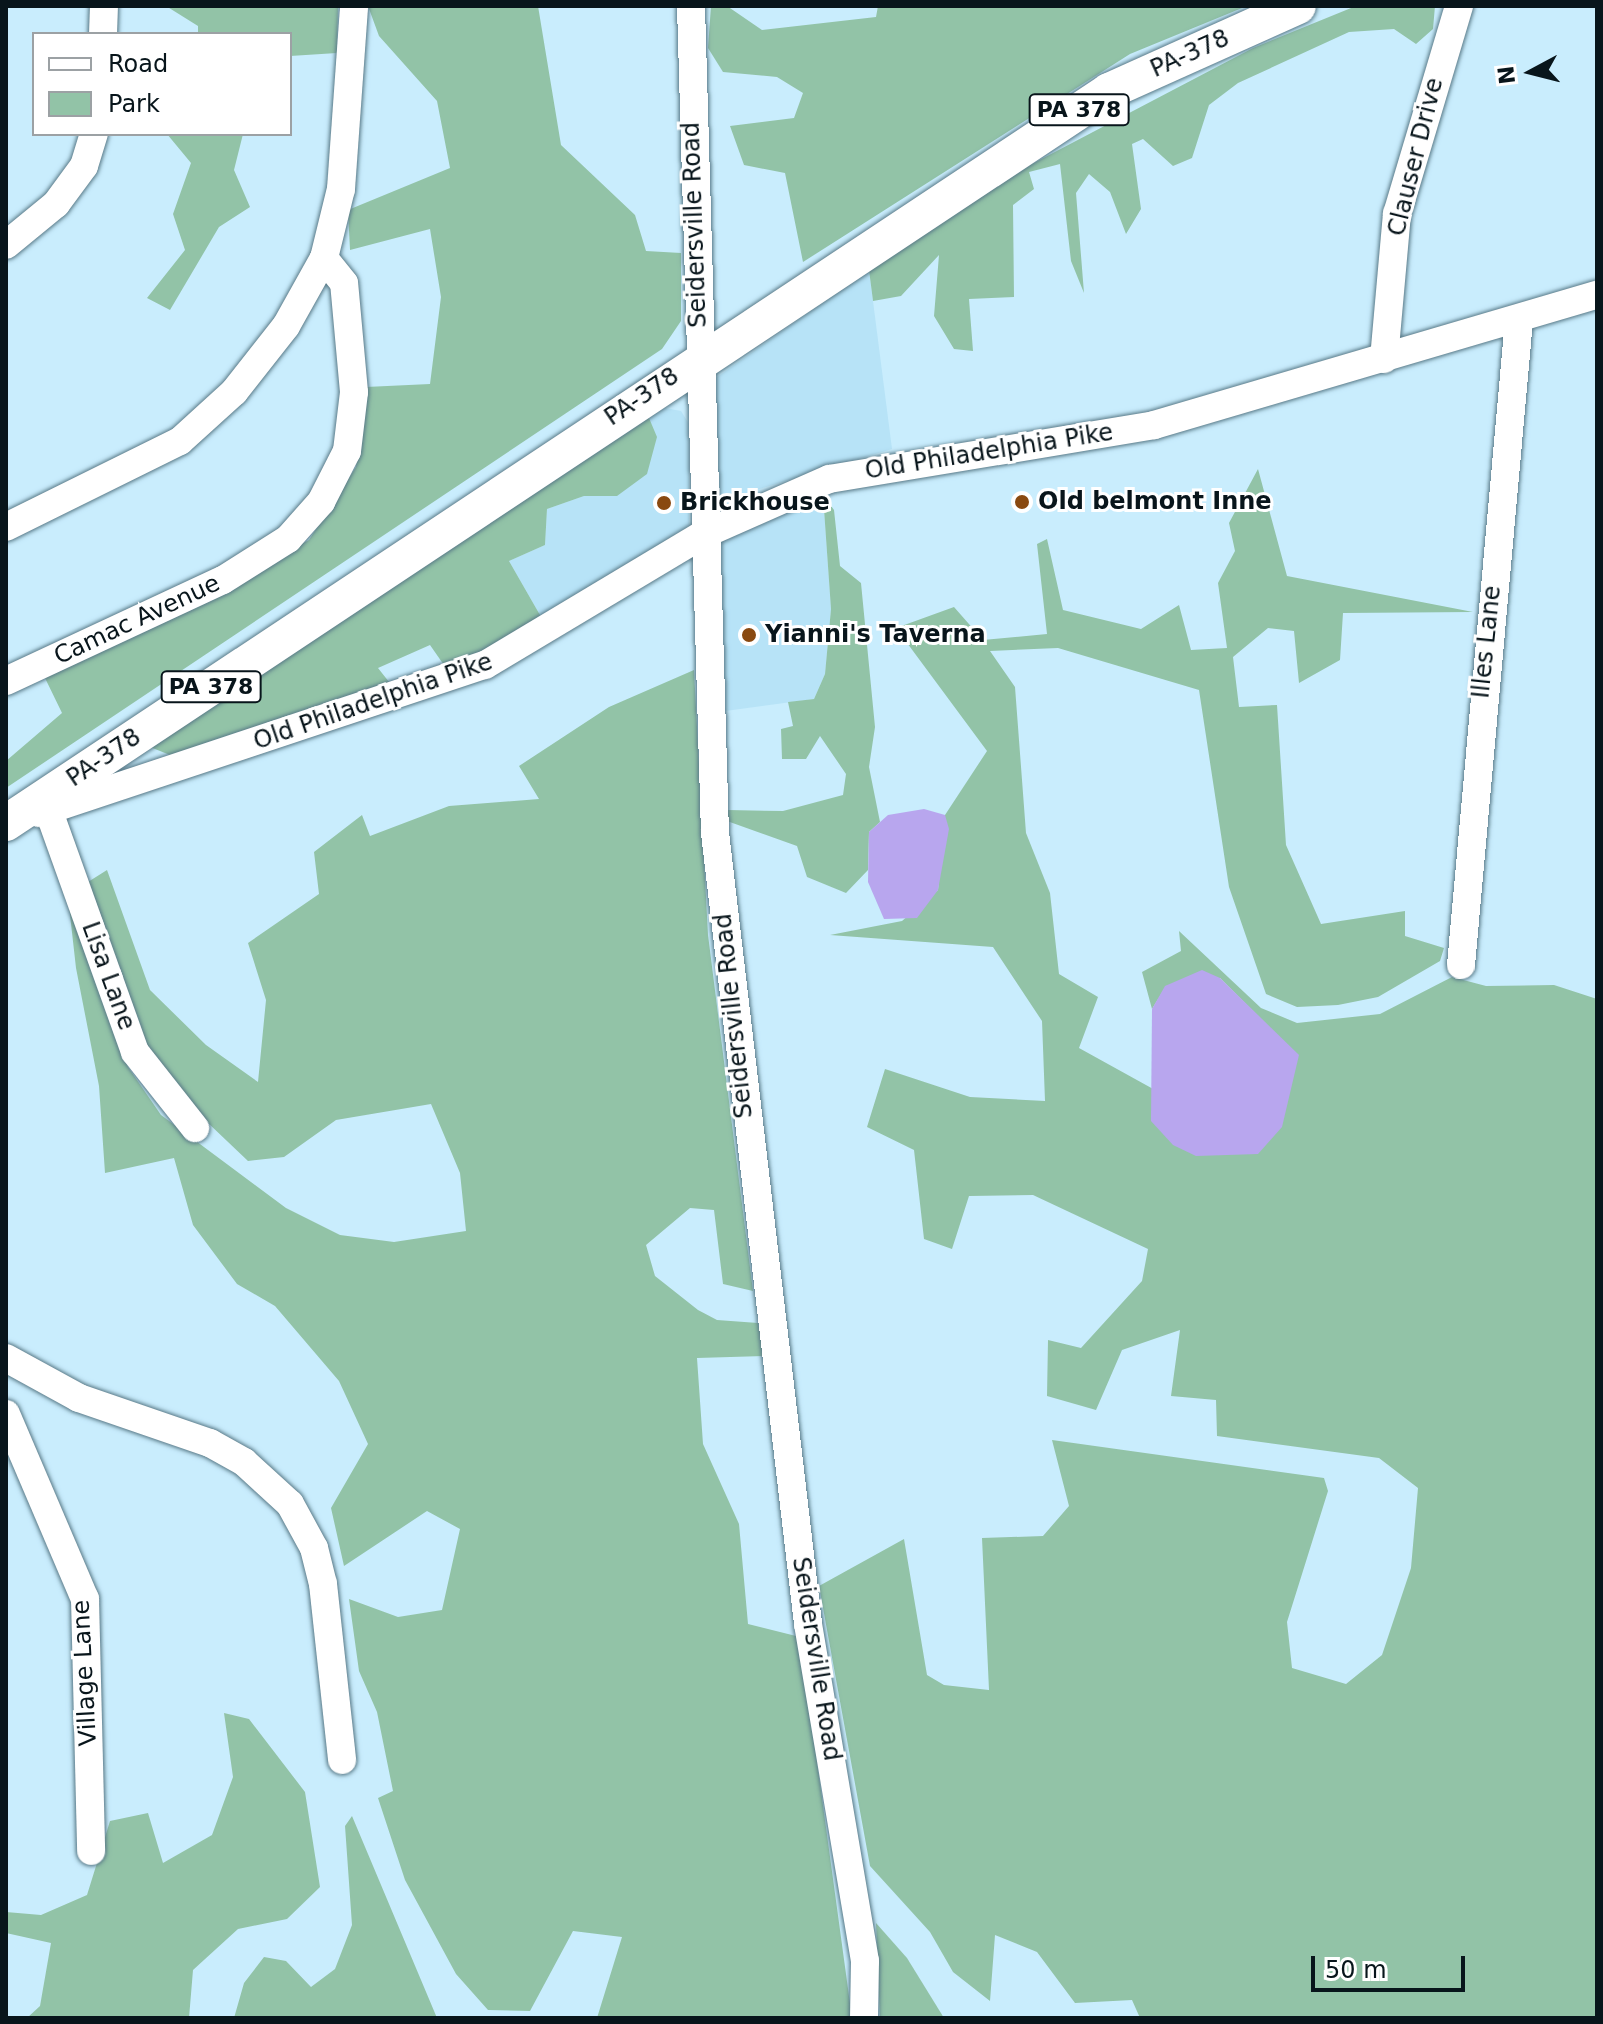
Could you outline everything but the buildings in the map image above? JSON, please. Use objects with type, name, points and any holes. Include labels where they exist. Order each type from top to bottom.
[{"type":"main road","name":"PA-378","points":[[6,826],[699,358],[1109,91],[1298,6]]},
{"type":"street","points":[[103,32],[104,6]]},
{"type":"street","points":[[6,527],[180,441],[262,362],[324,258],[341,189],[354,6]]},
{"type":"street","name":"Seidersville Road","points":[[691,6],[702,535],[715,833],[739,1084],[808,1624],[865,1961],[864,2018]]},
{"type":"street","name":"Clauser Drive","points":[[1384,359],[1397,214],[1459,6]]},
{"type":"street","points":[[6,245],[56,204],[84,166],[93,136]]},
{"type":"street","name":"Camac Avenue","points":[[6,681],[223,580],[288,539],[321,502],[347,451],[354,392],[344,283],[324,258]]},
{"type":"street","name":"Old Philadelphia Pike","points":[[6,826],[48,809],[485,665],[702,535],[829,479],[1154,425],[1597,295]]},
{"type":"street","name":"Illes Lane","points":[[1461,965],[1519,320]]},
{"type":"street","name":"Lisa Lane","points":[[48,809],[135,1052],[195,1128]]},
{"type":"street","points":[[6,1358],[79,1398],[210,1443],[244,1462],[290,1504],[314,1548],[332,1630],[342,1760]]},
{"type":"street","name":"Village Lane","points":[[6,1414],[85,1599],[91,1851]]},
{"type":"shaded area","points":[[869,270],[892,449],[720,501],[714,491],[713,380]]},
{"type":"shaded area","points":[[665,408],[681,411],[689,424],[689,527],[544,622],[509,561],[545,545],[547,509],[584,496],[617,496],[649,418]]},
{"type":"shaded area","points":[[823,495],[831,609],[825,674],[814,699],[718,712],[718,548],[723,538]]},
{"type":"shaded area","points":[[924,809],[945,815],[949,829],[938,890],[917,918],[884,919],[868,882],[869,832],[888,815]]},
{"type":"shaded area","points":[[1202,970],[1220,978],[1299,1055],[1282,1127],[1258,1154],[1196,1156],[1173,1145],[1151,1121],[1152,1009],[1165,986]]},
{"type":"green space","points":[[166,6],[338,6],[337,53],[292,56],[292,32],[198,32],[198,26]]},
{"type":"green space","points":[[368,6],[538,6],[561,145],[635,215],[646,251],[681,253],[681,321],[662,349],[6,788],[6,761],[62,713],[45,678],[309,540],[356,467],[366,387],[430,384],[441,297],[430,229],[350,250],[348,210],[450,168],[437,101],[379,36]]},
{"type":"green space","points":[[711,6],[727,6],[762,30],[876,17],[878,6],[1247,6],[1130,54],[803,262],[785,173],[744,165],[730,126],[794,118],[803,93],[777,77],[723,72],[708,48]]},
{"type":"green space","points":[[1356,6],[1435,6],[1433,29],[1416,44],[1394,29],[1349,32],[1238,83],[1209,105],[1192,158],[1173,166],[1143,139],[1132,144],[1141,209],[1126,234],[1110,192],[1089,174],[1076,193],[1084,293],[1071,261],[1060,164],[1029,172],[1034,189],[1013,205],[1014,297],[969,299],[973,351],[954,349],[934,316],[939,255],[901,296],[873,301],[869,270],[1032,164],[1253,48]]},
{"type":"green space","points":[[169,136],[242,136],[234,170],[250,207],[219,227],[170,310],[147,298],[185,250],[173,214],[191,163]]},
{"type":"green space","points":[[649,418],[657,437],[647,474],[617,496],[584,496],[547,509],[545,545],[509,561],[544,622],[446,668],[430,645],[378,668],[393,687],[170,755],[150,747]]},
{"type":"green space","points":[[1258,469],[1287,576],[1473,612],[1343,613],[1340,660],[1299,683],[1294,631],[1268,628],[1233,657],[1239,707],[1277,705],[1286,845],[1321,924],[1405,911],[1405,936],[1444,948],[1440,961],[1378,997],[1338,1005],[1297,1007],[1266,994],[1229,887],[1199,690],[1058,648],[990,651],[1015,687],[1026,833],[1050,893],[1059,974],[1098,997],[1079,1048],[1155,1090],[1151,1121],[1273,1031],[1220,978],[1166,986],[1152,1009],[1142,972],[1181,951],[1179,931],[1261,1008],[1297,1023],[1380,1014],[1452,977],[1486,986],[1554,985],[1597,999],[1597,2018],[1140,2018],[1132,2000],[1075,2003],[1037,1952],[995,1935],[990,2001],[953,1972],[930,1932],[870,1866],[819,1586],[904,1539],[927,1675],[944,1685],[989,1690],[982,1538],[1043,1536],[1069,1506],[1052,1440],[1324,1478],[1328,1491],[1287,1622],[1292,1668],[1346,1684],[1382,1655],[1411,1568],[1418,1488],[1379,1458],[1217,1436],[1216,1400],[1171,1396],[1180,1330],[1122,1350],[1096,1410],[1047,1396],[1048,1340],[1081,1348],[1142,1281],[1148,1249],[1033,1195],[969,1196],[952,1249],[924,1239],[914,1150],[867,1127],[885,1069],[970,1097],[1045,1101],[1042,1021],[993,947],[830,935],[902,921],[938,890],[945,815],[987,751],[896,628],[954,607],[983,640],[1047,634],[1037,544],[1047,539],[1063,610],[1141,629],[1179,605],[1191,650],[1227,648],[1218,583],[1235,551],[1229,523]]},
{"type":"green space","points":[[823,495],[834,510],[840,566],[861,583],[875,727],[869,767],[880,822],[869,832],[868,870],[846,893],[807,877],[797,846],[727,821],[727,810],[783,811],[843,795],[846,774],[820,736],[806,759],[782,759],[781,729],[793,726],[788,702],[814,699],[825,674],[831,609]]},
{"type":"green space","points":[[694,670],[708,935],[753,1291],[723,1284],[714,1210],[690,1208],[646,1245],[655,1276],[698,1310],[717,1320],[758,1323],[765,1356],[697,1358],[703,1444],[739,1524],[748,1624],[800,1637],[852,2018],[597,2018],[622,1937],[573,1931],[530,2011],[488,2010],[456,1974],[405,1880],[378,1798],[393,1791],[377,1712],[359,1671],[349,1599],[398,1617],[442,1610],[460,1529],[427,1511],[344,1566],[331,1508],[368,1444],[339,1381],[275,1306],[237,1284],[193,1225],[174,1158],[105,1173],[99,1086],[76,968],[67,888],[128,1067],[161,1115],[286,1208],[340,1235],[394,1242],[466,1231],[460,1173],[431,1104],[336,1120],[284,1157],[248,1161],[166,1083],[139,1034],[88,882],[107,870],[150,990],[206,1045],[258,1082],[266,1000],[248,943],[319,894],[314,852],[362,815],[370,836],[449,806],[539,799],[519,766],[609,707]]},
{"type":"green space","points":[[224,1713],[249,1719],[305,1792],[320,1887],[287,1919],[238,1929],[193,1970],[189,2018],[27,2018],[40,2006],[51,1943],[6,1933],[6,1912],[41,1915],[87,1895],[110,1821],[148,1813],[163,1863],[212,1835],[233,1777]]},
{"type":"green space","points":[[352,1816],[437,2018],[234,2018],[244,1983],[264,1957],[286,1961],[311,1987],[335,1969],[352,1925],[345,1826]]},
{"type":"green space","points":[[876,1923],[907,1958],[944,2018],[880,2018]]},
{"type":"place","name":"Old belmont Inne","points":[[1022,502]]},
{"type":"place","name":"Brickhouse","points":[[664,503]]},
{"type":"place","name":"Yianni's Taverna","points":[[749,635]]}]
